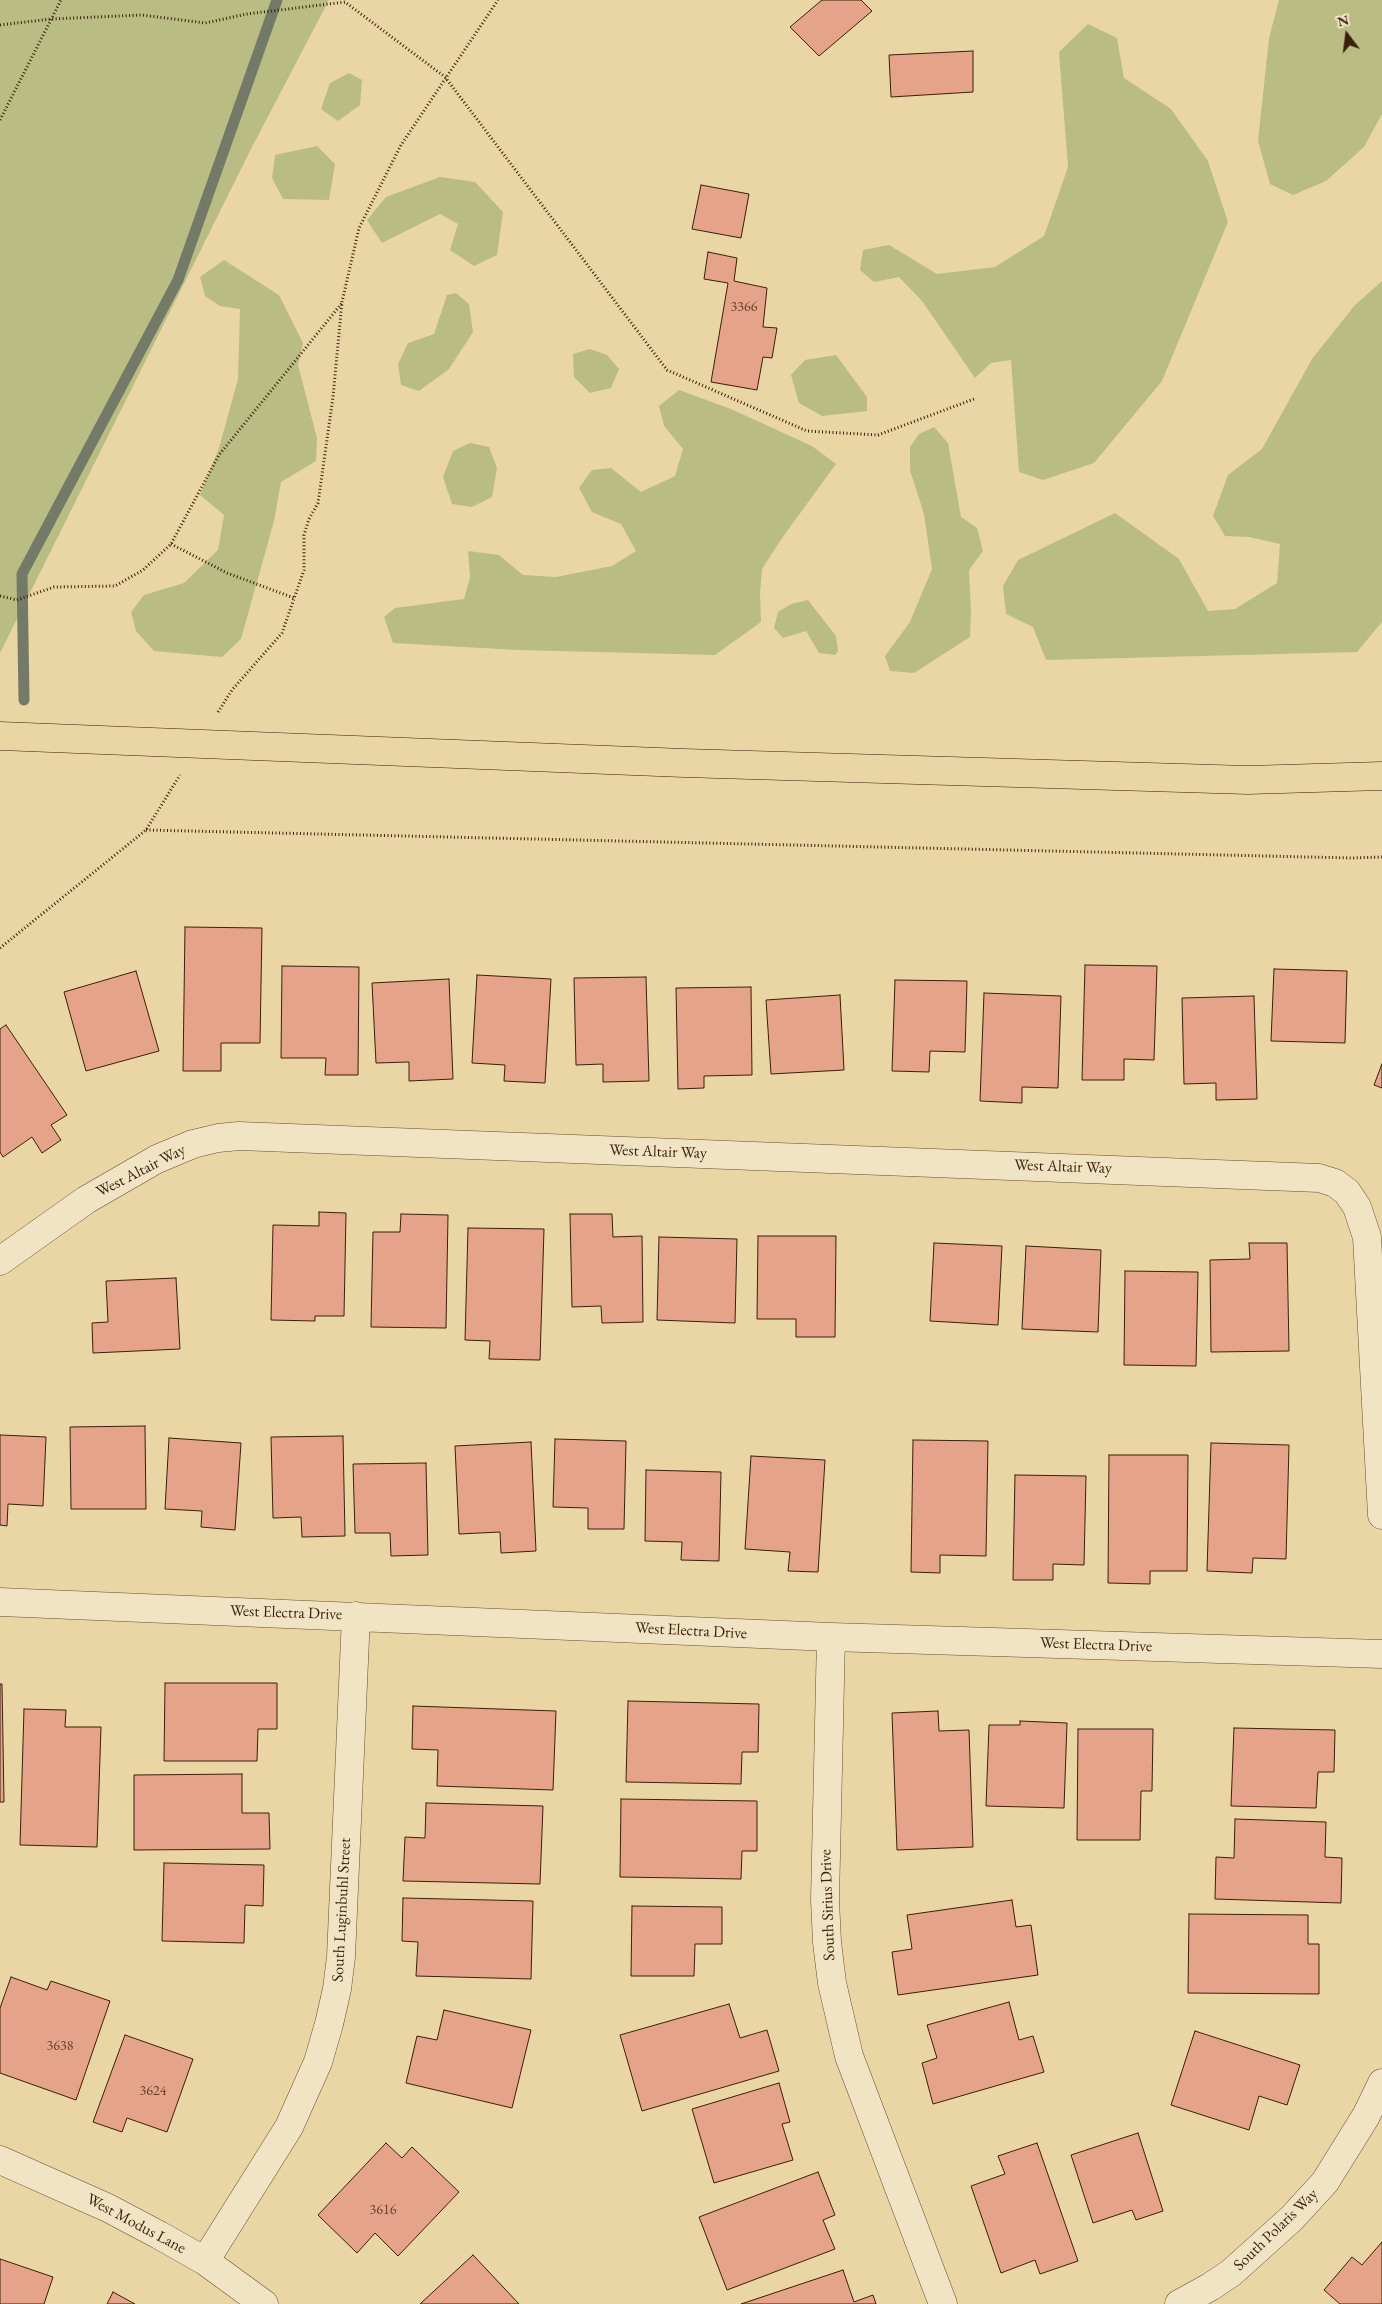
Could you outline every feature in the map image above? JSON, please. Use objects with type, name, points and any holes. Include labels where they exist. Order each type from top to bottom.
[{"type":"main road","points":[[0,736],[684,762],[1239,780],[1382,776]]},
{"type":"street","name":"West Altair Way","points":[[0,1260],[86,1200],[157,1159],[194,1144],[218,1138],[239,1136],[1319,1178],[1335,1183],[1347,1192],[1357,1208],[1367,1237],[1379,1404]]},
{"type":"street","points":[[1379,1404],[1382,1515]]},
{"type":"street","name":"West Electra Drive","points":[[0,1602],[831,1637],[1382,1654]]},
{"type":"street","name":"South Luginbuhl Street","points":[[205,2261],[289,2127],[318,2062],[330,2024],[341,1957],[356,1616]]},
{"type":"street","name":"South Sirius Drive","points":[[831,1637],[825,1900],[826,1942],[832,1983],[849,2056],[943,2304]]},
{"type":"street","name":"South Polaris Way","points":[[1179,2304],[1231,2273],[1292,2218],[1325,2182],[1366,2116],[1382,2083]]},
{"type":"street","name":"West Modus Lane","points":[[0,2160],[108,2208],[205,2261],[264,2304]]},
{"type":"path","points":[[0,120],[61,0]]},
{"type":"path","points":[[232,690],[282,633],[304,570],[304,535],[309,518],[318,504],[333,397],[342,302],[359,228],[401,145],[498,0]]},
{"type":"path","points":[[0,25],[51,19],[142,15],[205,23],[248,14],[346,2],[445,77],[667,370],[807,431],[878,435],[974,399]]},
{"type":"path","points":[[0,596],[17,600],[54,587],[115,586],[143,570],[171,544],[219,455],[342,302]]},
{"type":"path","points":[[171,544],[227,573],[294,598]]},
{"type":"path","points":[[0,948],[146,830],[1352,858],[1382,857]]},
{"type":"green space","points":[[0,0],[329,0],[252,147],[0,653]]},
{"type":"green space","points":[[1279,0],[1382,0],[1382,114],[1364,147],[1326,181],[1293,195],[1270,184],[1258,141],[1269,38]]},
{"type":"green space","points":[[1088,24],[1117,38],[1124,78],[1171,109],[1208,161],[1228,222],[1162,381],[1094,463],[1043,480],[1019,472],[1011,360],[991,363],[975,378],[922,301],[899,277],[874,282],[860,270],[863,250],[889,245],[937,274],[995,267],[1044,236],[1068,167],[1059,52]]},
{"type":"green space","points":[[349,73],[362,80],[360,105],[338,121],[321,109],[330,83]]},
{"type":"green space","points":[[317,146],[335,164],[329,200],[283,199],[272,178],[275,155]]},
{"type":"green space","points":[[440,177],[475,182],[503,212],[497,255],[474,266],[450,250],[458,224],[440,214],[382,243],[367,220],[386,197]]},
{"type":"green space","points":[[224,260],[279,295],[303,343],[298,365],[317,438],[316,461],[281,482],[274,521],[241,639],[222,657],[154,651],[136,631],[131,612],[144,595],[184,583],[218,550],[224,515],[200,495],[219,448],[238,379],[240,309],[220,306],[205,296],[200,277]]},
{"type":"green space","points":[[1382,281],[1382,622],[1357,652],[1046,660],[1033,627],[1006,614],[1003,586],[1018,560],[1115,513],[1179,559],[1208,611],[1235,609],[1277,583],[1280,544],[1249,537],[1225,536],[1213,516],[1228,475],[1262,449],[1312,359],[1355,305]]},
{"type":"green space","points":[[456,293],[469,304],[473,332],[449,369],[419,391],[401,385],[398,364],[408,343],[434,334],[447,295]]},
{"type":"green space","points":[[590,349],[607,355],[619,369],[611,388],[590,393],[574,377],[573,354]]},
{"type":"green space","points":[[836,355],[867,397],[867,411],[822,416],[799,403],[791,375],[805,360]]},
{"type":"green space","points":[[679,390],[731,409],[812,446],[836,464],[782,538],[762,569],[760,593],[761,622],[715,655],[518,650],[393,643],[384,617],[395,608],[464,599],[470,577],[468,551],[499,555],[523,575],[556,577],[612,566],[636,551],[621,524],[592,512],[579,488],[592,470],[611,468],[641,492],[675,476],[683,449],[664,426],[659,406]]},
{"type":"green space","points":[[934,427],[948,443],[961,517],[977,528],[983,551],[969,570],[970,637],[914,673],[890,671],[885,656],[910,622],[932,569],[924,514],[910,470],[910,447],[919,434]]},
{"type":"green space","points":[[470,443],[489,447],[497,468],[492,497],[472,507],[452,504],[443,477],[453,451]]},
{"type":"green space","points":[[808,600],[836,636],[838,651],[835,655],[819,653],[806,631],[783,638],[774,628],[778,612],[791,604]]},
{"type":"building","points":[[822,0],[861,0],[872,11],[819,56],[790,27]]},
{"type":"building","points":[[973,51],[973,92],[891,97],[889,55]]},
{"type":"building","points":[[701,185],[749,194],[741,238],[692,229]]},
{"type":"building","points":[[708,252],[737,258],[734,281],[767,288],[763,327],[777,328],[772,358],[763,357],[757,390],[711,382],[728,283],[704,279]]},
{"type":"building","points":[[185,927],[262,928],[260,1043],[221,1043],[221,1071],[183,1071]]},
{"type":"building","points":[[1085,965],[1157,966],[1154,1060],[1124,1059],[1124,1080],[1082,1080]]},
{"type":"building","points":[[282,966],[359,967],[358,1075],[325,1075],[326,1058],[281,1058]]},
{"type":"building","points":[[1274,969],[1347,971],[1345,1043],[1271,1041]]},
{"type":"building","points":[[136,971],[159,1051],[86,1071],[64,992]]},
{"type":"building","points":[[477,975],[551,979],[545,1083],[504,1081],[505,1065],[472,1063]]},
{"type":"building","points":[[646,977],[649,1081],[603,1082],[603,1064],[576,1065],[574,978]]},
{"type":"building","points":[[449,979],[453,1079],[409,1081],[409,1062],[376,1063],[372,983]]},
{"type":"building","points":[[895,980],[967,981],[965,1052],[930,1051],[929,1072],[892,1071]]},
{"type":"building","points":[[751,987],[752,1075],[704,1076],[704,1088],[678,1089],[676,988]]},
{"type":"building","points":[[984,993],[1061,996],[1058,1088],[1022,1087],[1022,1103],[980,1101]]},
{"type":"building","points":[[840,995],[844,1070],[771,1074],[766,1000]]},
{"type":"building","points":[[1254,996],[1257,1099],[1216,1100],[1216,1083],[1184,1084],[1182,998]]},
{"type":"building","points":[[6,1025],[67,1115],[51,1125],[61,1140],[42,1153],[32,1137],[3,1157],[0,1152],[0,1029]]},
{"type":"building","points":[[1382,1064],[1382,1088],[1374,1085]]},
{"type":"building","points":[[319,1212],[346,1213],[344,1316],[315,1316],[315,1321],[271,1320],[273,1225],[319,1226]]},
{"type":"building","points":[[401,1214],[448,1215],[446,1328],[371,1327],[373,1232],[400,1232]]},
{"type":"building","points":[[570,1214],[612,1214],[613,1237],[642,1236],[643,1322],[602,1323],[601,1306],[572,1307]]},
{"type":"building","points":[[468,1228],[544,1229],[540,1360],[489,1359],[490,1341],[465,1340]]},
{"type":"building","points":[[758,1236],[836,1236],[835,1337],[796,1337],[796,1319],[757,1319]]},
{"type":"building","points":[[659,1237],[737,1239],[735,1323],[657,1320]]},
{"type":"building","points":[[934,1243],[1002,1246],[998,1325],[930,1321]]},
{"type":"building","points":[[1249,1243],[1287,1243],[1289,1351],[1211,1352],[1210,1260],[1250,1259]]},
{"type":"building","points":[[1026,1246],[1101,1250],[1098,1332],[1022,1329]]},
{"type":"building","points":[[1125,1271],[1198,1272],[1196,1366],[1124,1365]]},
{"type":"building","points":[[176,1278],[180,1349],[93,1353],[92,1323],[108,1322],[106,1281]]},
{"type":"building","points":[[145,1426],[146,1509],[71,1509],[70,1427]]},
{"type":"building","points":[[0,1435],[46,1437],[43,1506],[8,1504],[7,1526],[0,1525]]},
{"type":"building","points":[[343,1436],[345,1536],[302,1537],[301,1517],[273,1518],[271,1437]]},
{"type":"building","points":[[169,1438],[241,1443],[235,1530],[201,1527],[202,1511],[165,1509]]},
{"type":"building","points":[[555,1439],[626,1441],[624,1529],[588,1529],[588,1508],[553,1507]]},
{"type":"building","points":[[913,1440],[988,1441],[986,1556],[940,1555],[940,1573],[911,1572]]},
{"type":"building","points":[[531,1442],[536,1551],[501,1553],[500,1532],[459,1534],[455,1446]]},
{"type":"building","points":[[1211,1443],[1289,1445],[1286,1559],[1253,1558],[1252,1573],[1207,1571]]},
{"type":"building","points":[[1109,1455],[1188,1455],[1187,1571],[1150,1571],[1150,1584],[1108,1583]]},
{"type":"building","points":[[751,1456],[825,1460],[818,1572],[788,1571],[790,1552],[745,1549]]},
{"type":"building","points":[[426,1463],[428,1555],[391,1556],[390,1533],[355,1533],[353,1464]]},
{"type":"building","points":[[646,1470],[721,1472],[719,1561],[681,1560],[682,1542],[645,1541]]},
{"type":"building","points":[[1015,1475],[1086,1476],[1084,1565],[1053,1564],[1053,1580],[1013,1580]]},
{"type":"building","points":[[165,1683],[277,1683],[277,1729],[258,1729],[257,1761],[164,1761]]},
{"type":"building","points":[[0,1684],[2,1684],[4,1802],[0,1802]]},
{"type":"building","points":[[628,1701],[759,1704],[758,1752],[742,1752],[741,1784],[626,1782]]},
{"type":"building","points":[[413,1706],[556,1711],[553,1790],[437,1786],[438,1750],[412,1749]]},
{"type":"building","points":[[24,1709],[66,1710],[65,1727],[101,1727],[97,1847],[20,1845]]},
{"type":"building","points":[[938,1711],[939,1731],[969,1730],[973,1847],[897,1850],[892,1713]]},
{"type":"building","points":[[1020,1721],[1067,1723],[1064,1808],[986,1806],[989,1725],[1020,1725]]},
{"type":"building","points":[[1234,1728],[1335,1730],[1334,1772],[1318,1772],[1316,1808],[1231,1806]]},
{"type":"building","points":[[1078,1729],[1153,1729],[1152,1791],[1141,1791],[1140,1840],[1077,1840]]},
{"type":"building","points":[[242,1774],[242,1813],[269,1813],[270,1849],[134,1850],[134,1775]]},
{"type":"building","points":[[621,1799],[757,1801],[757,1851],[742,1851],[741,1879],[620,1877]]},
{"type":"building","points":[[426,1803],[543,1806],[540,1884],[403,1881],[405,1837],[425,1838]]},
{"type":"building","points":[[1235,1819],[1326,1822],[1325,1857],[1342,1858],[1341,1903],[1215,1899],[1216,1857],[1234,1858]]},
{"type":"building","points":[[164,1863],[264,1865],[263,1906],[245,1905],[244,1943],[162,1941]]},
{"type":"building","points":[[403,1898],[533,1901],[531,1979],[416,1976],[418,1942],[402,1941]]},
{"type":"building","points":[[1012,1900],[1016,1927],[1031,1925],[1038,1975],[898,1995],[892,1952],[912,1949],[907,1915]]},
{"type":"building","points":[[632,1906],[722,1907],[722,1944],[695,1944],[694,1976],[631,1976]]},
{"type":"building","points":[[1189,1914],[1308,1915],[1308,1944],[1319,1944],[1319,1994],[1188,1993]]},
{"type":"building","points":[[11,1977],[47,1990],[51,1981],[110,2001],[76,2100],[0,2073],[0,2008]]},
{"type":"building","points":[[1009,2002],[1019,2040],[1033,2036],[1044,2072],[933,2104],[922,2063],[937,2058],[927,2025]]},
{"type":"building","points":[[729,2004],[740,2038],[767,2030],[779,2071],[642,2111],[620,2035]]},
{"type":"building","points":[[444,2010],[531,2030],[512,2108],[406,2083],[417,2036],[437,2040]]},
{"type":"building","points":[[1195,2031],[1300,2065],[1287,2105],[1259,2096],[1249,2130],[1171,2105]]},
{"type":"building","points":[[125,2035],[193,2059],[167,2132],[127,2118],[122,2132],[93,2122]]},
{"type":"building","points":[[779,2083],[790,2122],[782,2124],[793,2160],[714,2183],[692,2109]]},
{"type":"building","points":[[1138,2133],[1163,2211],[1136,2220],[1132,2210],[1093,2223],[1071,2155]]},
{"type":"building","points":[[386,2143],[402,2158],[412,2147],[459,2192],[398,2256],[375,2233],[357,2253],[318,2215]]},
{"type":"building","points":[[1037,2143],[1078,2261],[1040,2274],[1035,2260],[1001,2273],[971,2186],[1005,2174],[998,2156]]},
{"type":"building","points":[[818,2172],[835,2215],[823,2220],[835,2249],[727,2290],[699,2217]]},
{"type":"building","points":[[1382,2242],[1382,2304],[1340,2304],[1324,2290],[1352,2257],[1362,2265]]},
{"type":"building","points":[[473,2255],[519,2304],[420,2304]]},
{"type":"building","points":[[0,2259],[53,2277],[44,2304],[0,2304]]},
{"type":"building","points":[[843,2270],[854,2302],[873,2295],[876,2304],[741,2304]]},
{"type":"building","points":[[113,2292],[135,2304],[107,2304]]},
{"type":"waterway","points":[[24,700],[22,574],[178,280],[277,0]]}]
